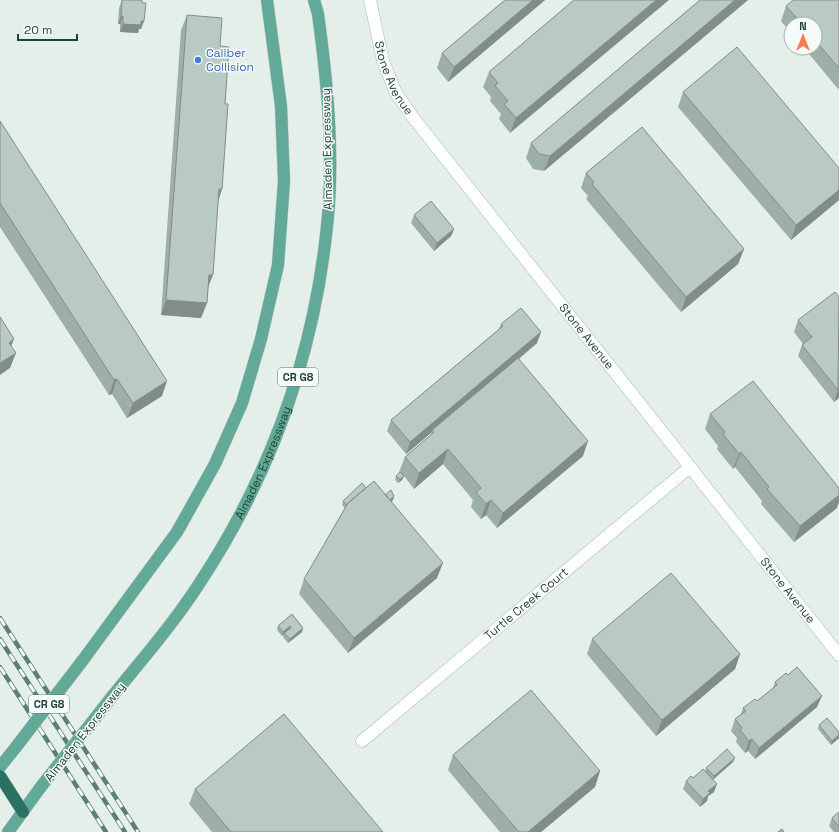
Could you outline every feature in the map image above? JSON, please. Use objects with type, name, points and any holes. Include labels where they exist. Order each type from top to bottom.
[{"type":"highway","points":[[0,776],[23,812]]},
{"type":"main road","name":"CR G8","points":[[0,767],[83,660],[181,526],[215,464],[242,403],[261,339],[278,265],[284,180],[281,106],[267,0]]},
{"type":"main road","name":"Almaden Expressway","points":[[8,832],[40,788],[199,585],[251,494],[276,439],[298,378],[312,323],[328,215],[330,158],[328,104],[319,21],[314,0]]},
{"type":"street","name":"Stone Avenue","points":[[370,0],[383,61],[396,93],[415,120],[839,655]]},
{"type":"street","name":"Turtle Creek Court","points":[[362,741],[690,467]]},
{"type":"building","points":[[122,0],[142,0],[142,3],[146,3],[144,21],[141,21],[141,25],[123,24],[123,16],[121,16]]},
{"type":"building","points":[[505,0],[533,0],[454,67],[442,53]]},
{"type":"building","points":[[574,0],[656,0],[516,118],[504,104],[508,101],[495,86],[498,83],[489,72]]},
{"type":"building","points":[[700,0],[735,0],[550,156],[539,154],[531,143]]},
{"type":"building","points":[[793,0],[839,0],[839,68],[823,49],[823,16],[795,16],[786,6]]},
{"type":"building","points":[[187,15],[222,18],[220,46],[229,47],[225,104],[228,104],[222,189],[219,189],[213,275],[209,275],[207,303],[166,300]]},
{"type":"building","points":[[737,47],[839,168],[839,190],[796,225],[683,92]]},
{"type":"building","points":[[0,121],[167,381],[133,403],[117,379],[114,380],[0,203]]},
{"type":"building","points":[[642,127],[744,249],[686,297],[592,184],[594,182],[586,173]]},
{"type":"building","points":[[431,201],[454,229],[437,243],[414,215]]},
{"type":"building","points":[[835,292],[839,297],[838,390],[802,345],[812,337],[798,320]]},
{"type":"building","points":[[521,308],[541,332],[410,442],[391,420],[503,326],[501,324]]},
{"type":"building","points":[[0,317],[14,339],[9,343],[16,353],[0,363]]},
{"type":"building","points":[[518,358],[588,441],[503,513],[491,500],[486,504],[476,492],[481,488],[448,449],[419,473],[405,457],[434,432],[432,430]]},
{"type":"building","points":[[753,381],[839,488],[839,495],[800,526],[767,489],[769,487],[741,452],[739,454],[723,434],[725,432],[710,414]]},
{"type":"building","points":[[400,472],[404,476],[400,479],[396,476]]},
{"type":"building","points":[[374,481],[443,563],[354,638],[304,579],[348,503]]},
{"type":"building","points":[[362,483],[366,488],[347,505],[343,501]]},
{"type":"building","points":[[391,490],[394,496],[390,500],[385,495]]},
{"type":"building","points":[[671,573],[740,654],[662,720],[592,639]]},
{"type":"building","points":[[292,614],[303,628],[290,639],[284,633],[291,628],[290,626],[283,632],[278,626]]},
{"type":"building","points":[[797,667],[822,696],[759,748],[752,739],[749,741],[740,730],[742,728],[735,719],[746,711],[743,708],[755,699],[757,701],[777,685],[775,682],[786,673],[788,675]]},
{"type":"building","points":[[531,690],[600,771],[528,832],[519,832],[453,755]]},
{"type":"building","points":[[284,714],[383,832],[231,832],[195,789]]},
{"type":"building","points":[[827,718],[839,732],[839,735],[832,741],[819,725]]},
{"type":"building","points":[[727,749],[735,758],[714,776],[706,768]]},
{"type":"building","points":[[703,769],[717,784],[708,791],[710,793],[703,799],[686,781],[691,776],[693,778]]},
{"type":"building","points":[[839,812],[839,827],[832,818]]},
{"type":"railway","points":[[0,618],[138,832]]},
{"type":"railway","points":[[0,639],[125,832]]},
{"type":"railway","points":[[0,667],[106,832]]},
{"type":"place","name":"Caliber Collision","points":[[198,60]]}]
